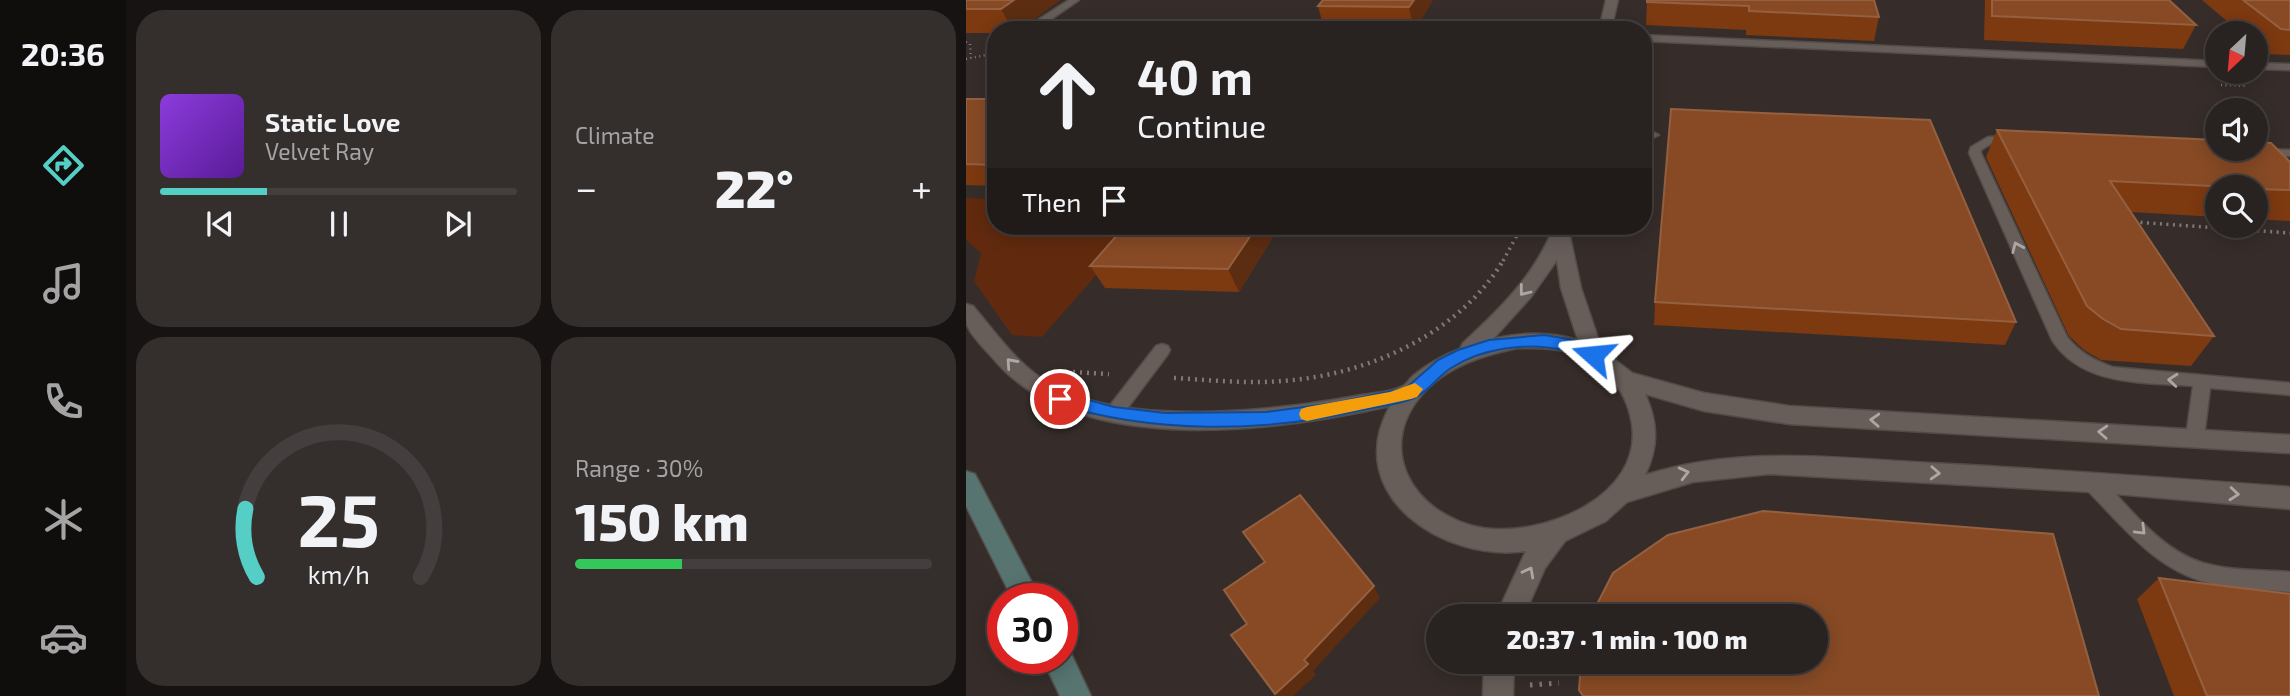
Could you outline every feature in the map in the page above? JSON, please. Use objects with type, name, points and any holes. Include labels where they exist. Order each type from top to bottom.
[{"type":"street","points":[[1607,21],[1612,0]]},
{"type":"street","points":[[1463,354],[1515,303],[1534,279],[1559,235]]},
{"type":"street","points":[[1563,235],[1571,288],[1593,355]]},
{"type":"street","points":[[966,311],[1015,368],[1042,390],[1060,399],[1114,413],[1198,421],[1266,418],[1334,410],[1411,393]]},
{"type":"street","points":[[1619,494],[1635,470],[1644,446],[1645,421],[1639,399],[1612,366],[1570,345],[1544,341],[1489,345],[1463,354],[1444,365],[1411,393],[1391,432],[1389,454],[1398,485],[1419,513],[1441,527],[1467,537],[1496,541],[1526,540],[1556,533],[1581,523],[1619,494],[1693,470],[1731,465],[1769,464],[2092,482],[2290,498]]},
{"type":"street","points":[[1626,380],[1704,402],[1789,415],[2290,444]]},
{"type":"street","points":[[966,481],[1018,583]]},
{"type":"street","points":[[1514,604],[1535,560],[1556,533]]},
{"type":"street","points":[[1065,674],[1076,696]]},
{"type":"street","points":[[1497,696],[1498,674]]},
{"type":"lane","points":[[1042,21],[1075,0]]},
{"type":"lane","points":[[1652,38],[2205,63]]},
{"type":"lane","points":[[2268,66],[2290,67]]},
{"type":"lane","points":[[2029,140],[1992,139],[1979,144],[1975,153],[2060,340],[2070,352],[2087,364],[2111,373],[2290,389]]},
{"type":"lane","points":[[2268,152],[2290,153]]},
{"type":"lane","points":[[1114,413],[1162,350]]},
{"type":"lane","points":[[2195,437],[2202,382]]},
{"type":"lane","points":[[2092,482],[2166,555],[2183,564],[2215,575],[2290,582]]},
{"type":"path","points":[[966,42],[970,44],[971,58]]},
{"type":"path","points":[[966,60],[987,55]]},
{"type":"path","points":[[2134,233],[2127,222],[2290,233]]},
{"type":"path","points":[[1015,368],[1262,382],[1307,378],[1364,363],[1425,335],[1475,299],[1492,278],[1517,235]]},
{"type":"shaded area","points":[[966,198],[987,199],[987,235],[1131,235],[1042,337],[1012,335],[974,281],[981,253],[966,240]]},
{"type":"building","points":[[966,0],[1014,0],[1001,9],[966,9]]},
{"type":"building","points":[[1323,0],[1414,0],[1409,7],[1318,6]]},
{"type":"building","points":[[1647,0],[1874,0],[1879,17],[1749,11],[1749,6]]},
{"type":"building","points":[[1992,0],[2169,0],[2196,25],[1992,16]]},
{"type":"building","points":[[2243,0],[2290,0],[2290,30],[2281,29]]},
{"type":"building","points":[[966,99],[987,99],[987,165],[966,164]]},
{"type":"building","points":[[1671,109],[1930,120],[2016,322],[1655,302]]},
{"type":"building","points":[[1997,130],[2205,139],[2205,161],[2268,161],[2268,143],[2271,143],[2290,162],[2290,190],[2268,189],[2268,175],[2205,175],[2205,186],[2110,181],[2214,336],[2121,329],[2087,306]]},
{"type":"building","points":[[1117,235],[1251,235],[1228,269],[1090,266]]},
{"type":"building","points":[[1300,495],[1374,586],[1304,660],[1308,664],[1275,694],[1231,635],[1247,624],[1224,590],[1265,562],[1243,532]]},
{"type":"building","points":[[1763,511],[2053,534],[2099,696],[1583,696],[1579,690],[1580,674],[1828,674],[1828,604],[1597,604],[1613,573],[1668,535]]},
{"type":"building","points":[[2159,578],[2290,594],[2290,696],[2207,696]]},
{"type":"slow traffic","points":[[1307,414],[1390,398],[1411,393],[1415,389]]},
{"type":"route","points":[[1060,399],[1114,413],[1165,419],[1231,421],[1334,410],[1411,393],[1444,365],[1463,354],[1489,345],[1544,341],[1570,345],[1593,355]]}]
